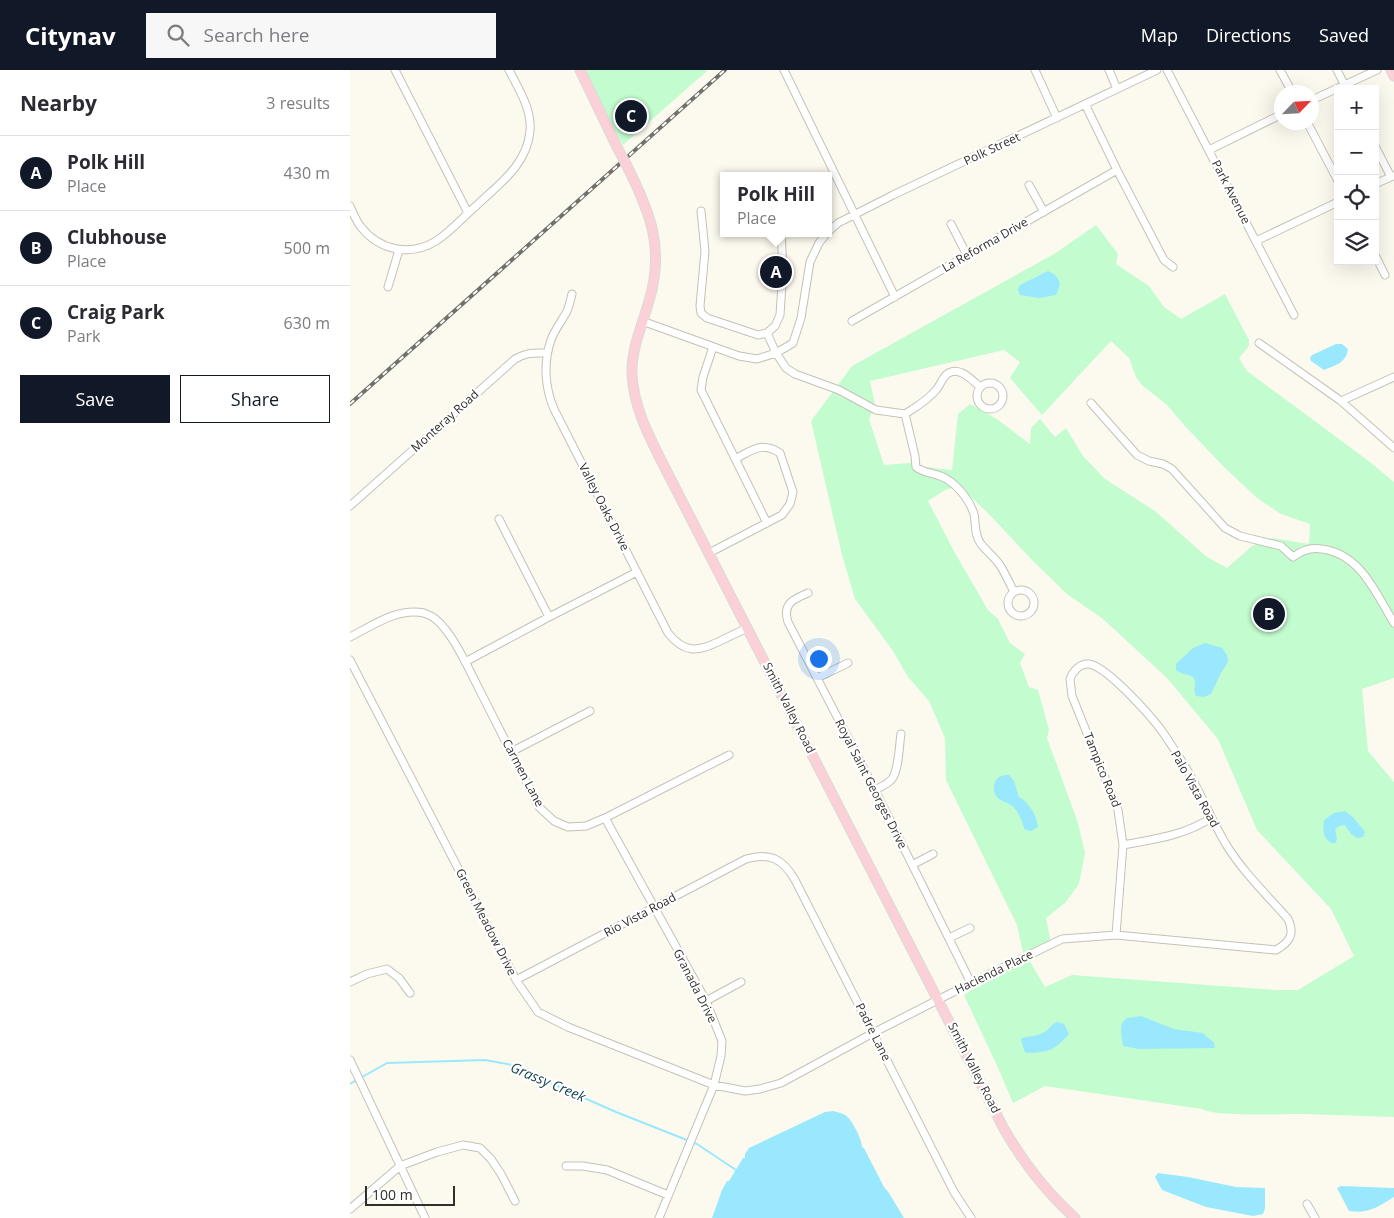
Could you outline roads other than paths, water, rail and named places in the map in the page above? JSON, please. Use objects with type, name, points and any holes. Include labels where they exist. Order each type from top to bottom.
[{"type":"main road","name":"Smith Valley Road","points":[[580,70],[646,206],[651,221],[655,248],[652,289],[632,362],[633,386],[639,410],[651,439],[1013,1145],[1043,1186],[1075,1218]]},
{"type":"main road","points":[[1391,70],[1394,76]]},
{"type":"street","points":[[395,70],[468,213]]},
{"type":"street","points":[[350,206],[359,225],[366,233],[375,240],[398,250],[425,247],[436,241],[514,171],[525,153],[530,130],[530,118],[526,105],[509,70]]},
{"type":"street","points":[[784,70],[895,297]]},
{"type":"street","points":[[1035,70],[1057,118]]},
{"type":"street","points":[[1108,70],[1118,89]]},
{"type":"street","name":"Polk Street","points":[[832,228],[838,223],[893,195],[1157,70]]},
{"type":"street","name":"Park Avenue","points":[[1168,70],[1294,315]]},
{"type":"street","points":[[1280,70],[1288,85]]},
{"type":"street","points":[[1337,70],[1344,85]]},
{"type":"street","points":[[1349,85],[1377,70]]},
{"type":"street","points":[[1319,97],[1334,91]]},
{"type":"street","points":[[1085,104],[1164,260],[1173,267]]},
{"type":"street","points":[[1209,150],[1274,118]]},
{"type":"street","points":[[1311,130],[1335,175]]},
{"type":"street","points":[[1379,153],[1392,177],[1379,182]]},
{"type":"street","name":"La Reforma Drive","points":[[852,321],[1117,170]]},
{"type":"street","points":[[1030,185],[1044,212]]},
{"type":"street","points":[[1256,241],[1334,204]]},
{"type":"street","points":[[702,211],[705,251],[700,306],[701,312],[707,318],[716,322],[758,335],[766,333],[775,326],[780,315],[783,269],[780,237]]},
{"type":"street","points":[[951,224],[967,255]]},
{"type":"street","name":"Polk Street","points":[[642,321],[740,356],[757,359],[776,353],[793,343],[801,318],[810,262],[824,237]]},
{"type":"street","points":[[388,287],[398,250]]},
{"type":"street","points":[[1379,264],[1385,275]]},
{"type":"street","name":"Valley Oaks Drive","points":[[572,294],[567,312],[551,340],[547,353],[546,375],[550,400],[668,633],[678,644],[686,648],[700,649],[747,628]]},
{"type":"street","points":[[766,333],[786,368],[795,374],[839,390],[876,410],[905,414],[921,404],[931,395],[947,374],[952,372],[958,371],[967,375],[980,387]]},
{"type":"street","points":[[1259,343],[1341,401],[1394,448]]},
{"type":"street","points":[[713,347],[703,377],[701,390],[767,523]]},
{"type":"street","name":"Monteray Road","points":[[350,506],[515,359],[523,354],[547,353]]},
{"type":"street","points":[[1341,401],[1394,378]]},
{"type":"street","points":[[1091,404],[1137,455],[1172,469],[1230,532],[1281,546],[1293,557],[1303,551],[1317,548],[1335,552],[1356,565],[1367,579],[1394,624]]},
{"type":"street","points":[[905,414],[916,467],[924,472],[937,474],[949,480],[964,496],[972,508],[976,534],[980,544],[1002,568],[1014,592]]},
{"type":"street","points":[[709,553],[782,515],[792,498],[792,492],[780,453],[771,447],[762,446],[735,459]]},
{"type":"street","points":[[500,519],[549,617]]},
{"type":"street","points":[[465,662],[637,572]]},
{"type":"street","name":"Royal Saint Georges Drive","points":[[808,593],[794,599],[790,603],[786,609],[788,622],[875,790],[971,983]]},
{"type":"street","name":"Carmen Lane","points":[[350,637],[392,616],[413,612],[425,614],[439,621],[446,629],[465,662],[539,807],[554,822],[568,827],[586,826],[605,818],[728,754]]},
{"type":"street","name":"Green Meadow Drive","points":[[350,660],[516,980],[538,1012],[568,1027],[714,1085]]},
{"type":"street","points":[[817,678],[848,663]]},
{"type":"street","name":"Palo Vista Road","points":[[1077,668],[1088,664],[1099,667],[1129,693],[1164,734],[1190,776],[1228,847],[1288,919],[1292,926],[1290,938]]},
{"type":"street","name":"Tampico Road","points":[[1077,668],[1070,679],[1072,696],[1118,810],[1123,845],[1116,935]]},
{"type":"street","points":[[512,752],[590,711]]},
{"type":"street","points":[[875,790],[886,785],[892,779],[897,762],[901,734]]},
{"type":"street","name":"Granada Drive","points":[[605,818],[706,1001],[722,1041],[721,1056],[714,1085],[659,1218]]},
{"type":"street","points":[[1123,845],[1171,837],[1198,827],[1211,818]]},
{"type":"street","points":[[912,865],[933,854]]},
{"type":"street","name":"Rio Vista Road","points":[[516,980],[746,859],[759,856],[767,857]]},
{"type":"street","name":"Padre Lane","points":[[767,857],[782,862],[790,870],[954,1192],[971,1218]]},
{"type":"street","points":[[949,938],[970,928]]},
{"type":"street","name":"Hacienda Place","points":[[714,1085],[745,1091],[760,1089],[781,1082],[971,983],[1062,939],[1116,935],[1276,950],[1285,945],[1290,938]]},
{"type":"street","points":[[350,982],[368,974],[387,969],[399,978],[410,993]]},
{"type":"street","points":[[706,1001],[741,982]]},
{"type":"street","points":[[350,1060],[425,1218]]},
{"type":"street","points":[[350,1209],[400,1166],[437,1152],[463,1145],[480,1148],[491,1159],[501,1174],[514,1201]]},
{"type":"street","points":[[566,1166],[583,1166],[607,1170],[668,1195]]},
{"type":"street","points":[[1307,1204],[1315,1218]]},
{"type":"water","points":[[1048,271],[1058,278],[1060,284],[1056,295],[1039,298],[1020,295],[1018,289],[1020,285]]},
{"type":"water","points":[[1336,344],[1342,344],[1348,349],[1347,354],[1340,363],[1324,370],[1311,361],[1312,355]]},
{"type":"water","points":[[1205,643],[1222,648],[1227,655],[1228,662],[1211,694],[1204,697],[1196,696],[1194,690],[1195,680],[1193,677],[1176,670],[1176,664],[1193,648]]},
{"type":"water","points":[[1009,775],[1014,781],[1019,797],[1029,806],[1036,818],[1038,827],[1031,831],[1025,830],[1014,807],[1000,800],[994,792],[996,780],[1002,776]]},
{"type":"water","points":[[1345,811],[1353,817],[1365,832],[1363,837],[1357,838],[1351,834],[1345,825],[1339,826],[1335,829],[1336,843],[1331,843],[1324,833],[1324,820],[1334,813]]},
{"type":"water","points":[[1141,1016],[1174,1029],[1203,1033],[1214,1043],[1215,1048],[1139,1049],[1123,1046],[1122,1023],[1128,1018]]},
{"type":"water","points":[[1057,1022],[1064,1024],[1069,1034],[1063,1040],[1050,1050],[1025,1053],[1022,1038],[1042,1034]]},
{"type":"water","points":[[833,1111],[844,1114],[851,1121],[862,1147],[904,1218],[712,1218],[722,1190],[743,1158],[745,1158],[749,1148],[825,1112]]},
{"type":"water","points":[[1158,1173],[1236,1187],[1265,1188],[1265,1208],[1263,1214],[1253,1216],[1206,1207],[1162,1190],[1155,1177]]},
{"type":"water","points":[[1341,1186],[1394,1188],[1394,1197],[1378,1207],[1367,1211],[1349,1211],[1337,1188]]},
{"type":"waterway","name":"Grassy Creek","points":[[350,1084],[387,1063],[485,1060],[518,1066],[616,1112],[697,1144],[736,1170]]},
{"type":"railway","points":[[350,404],[725,70]]},
{"type":"place","name":"Craig Park","points":[[631,116]]},
{"type":"place","name":"Polk Hill","points":[[776,272]]},
{"type":"place","name":"Clubhouse","points":[[1269,614]]}]
